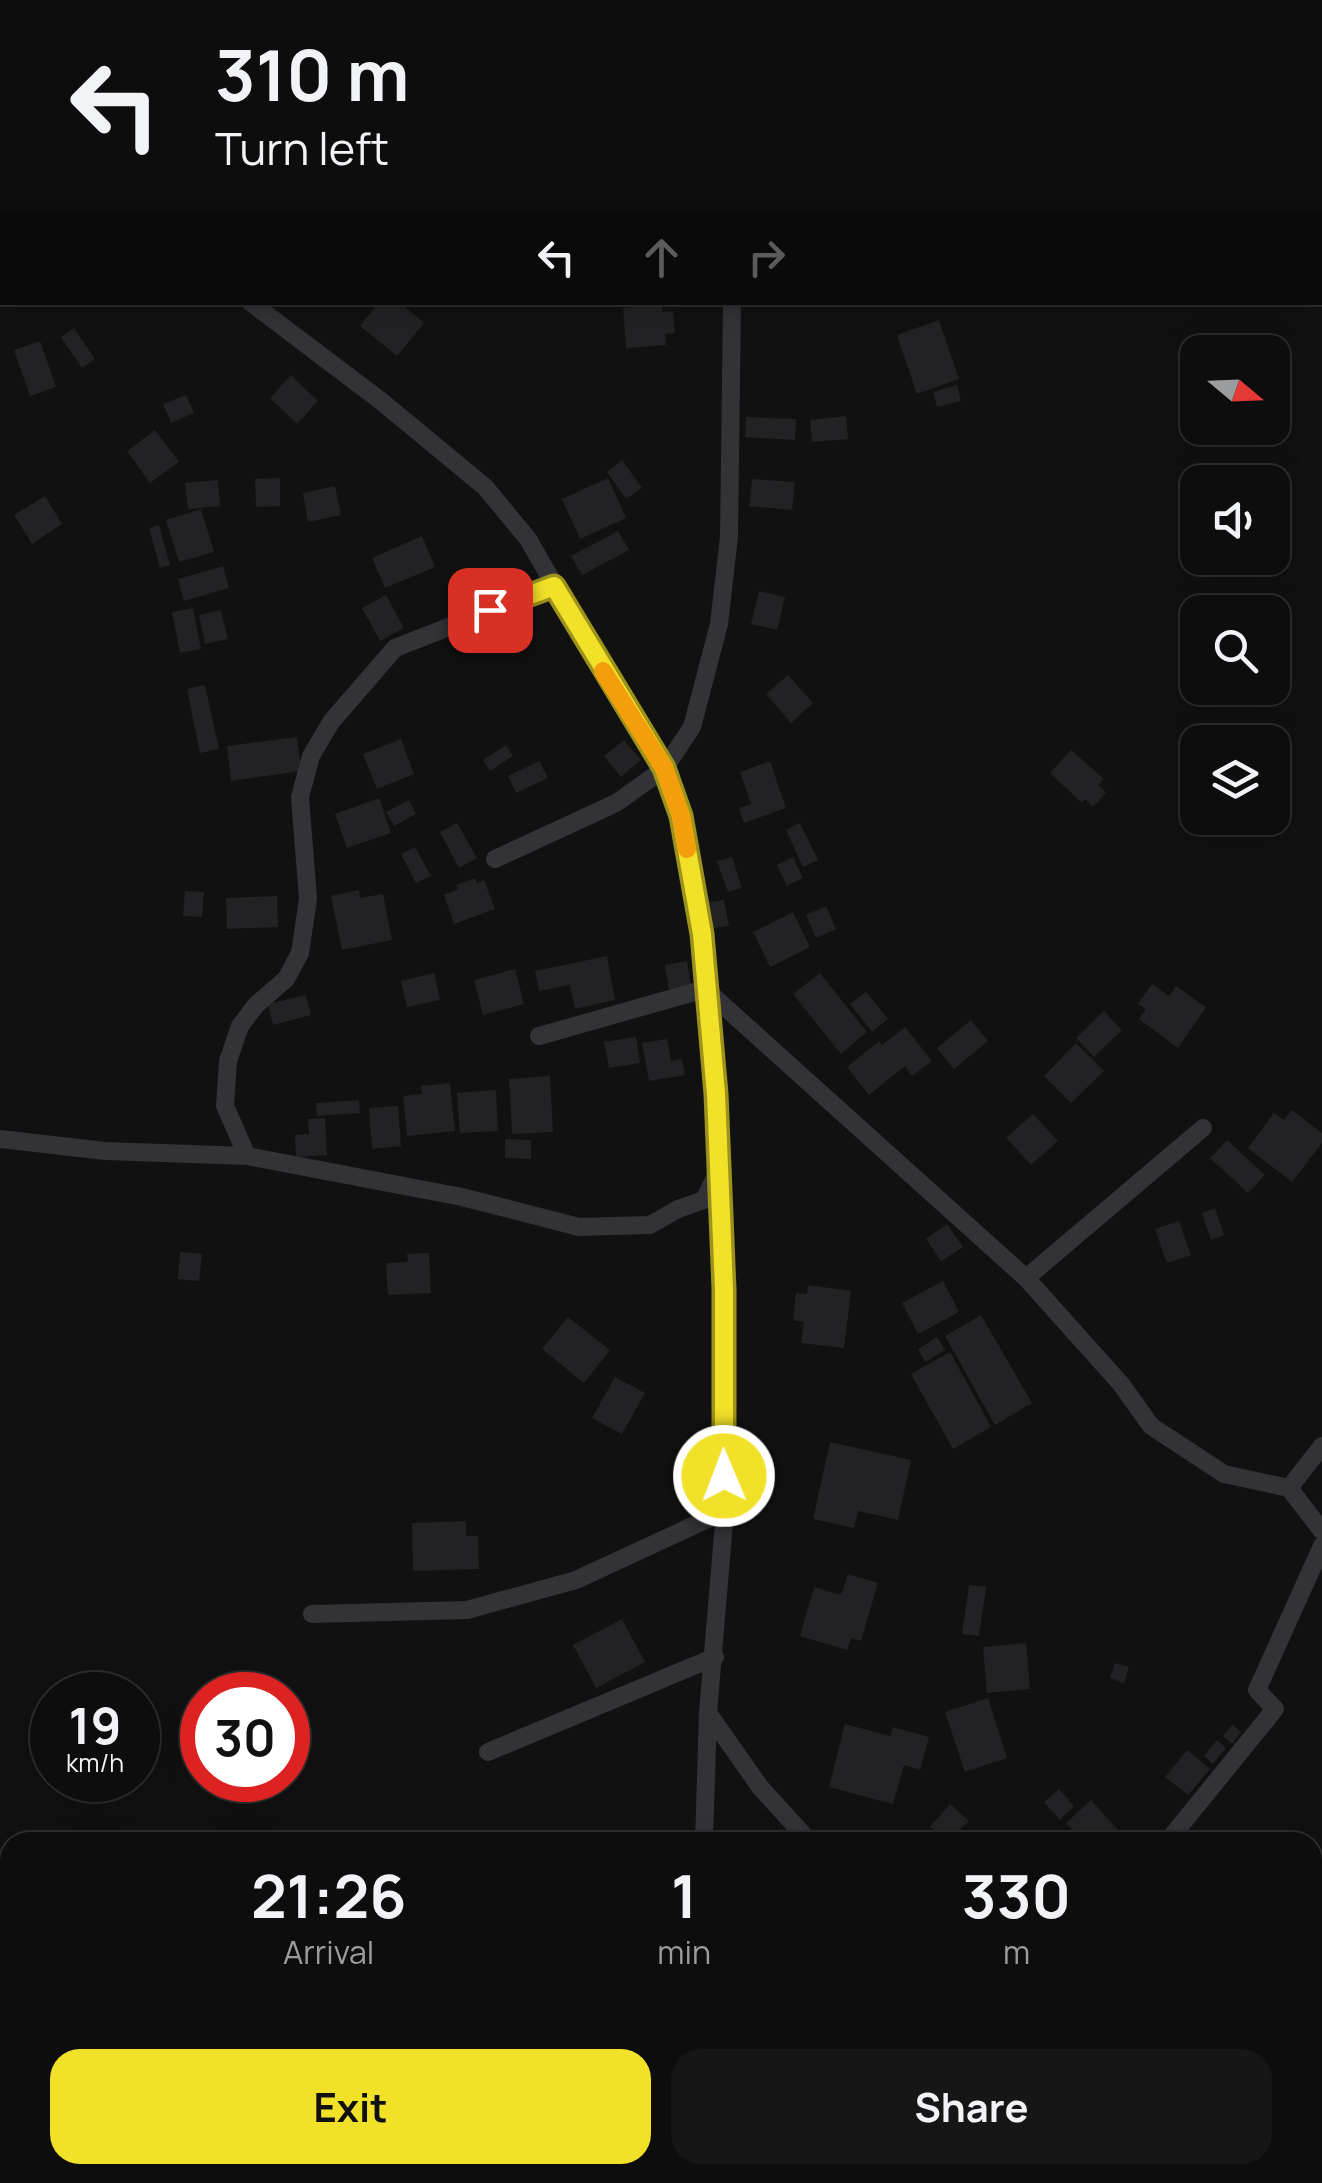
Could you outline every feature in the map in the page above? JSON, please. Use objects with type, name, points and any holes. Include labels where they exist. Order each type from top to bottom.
[{"type":"street","points":[[254,305],[485,487],[528,540],[664,768],[681,816],[702,934],[716,1094],[724,1289],[725,1510],[708,1713],[704,1832]]},
{"type":"street","points":[[495,860],[616,803],[664,768],[692,728],[719,624],[728,537],[732,305]]},
{"type":"street","points":[[247,1156],[225,1106],[228,1061],[240,1026],[256,1005],[286,979],[300,954],[308,899],[300,797],[312,756],[331,722],[395,648],[554,586]]},
{"type":"street","points":[[539,1036],[705,989]]},
{"type":"street","points":[[705,989],[1026,1278],[1121,1384],[1151,1426],[1224,1474],[1289,1488],[1322,1531]]},
{"type":"street","points":[[1026,1278],[1203,1128]]},
{"type":"street","points":[[0,1139],[104,1152],[247,1156],[462,1197],[579,1227],[650,1225],[704,1200],[718,1172]]},
{"type":"street","points":[[1289,1488],[1322,1446]]},
{"type":"street","points":[[312,1614],[467,1610],[576,1580],[725,1510]]},
{"type":"street","points":[[1175,1832],[1275,1709],[1257,1690],[1322,1546]]},
{"type":"street","points":[[488,1752],[714,1656]]},
{"type":"street","points":[[708,1713],[760,1787],[801,1832]]},
{"type":"building","points":[[377,305],[403,305],[424,323],[397,356],[360,326]]},
{"type":"building","points":[[662,305],[663,312],[673,311],[675,333],[665,334],[666,345],[626,348],[623,308]]},
{"type":"building","points":[[939,320],[959,379],[917,394],[897,335]]},
{"type":"building","points":[[74,328],[95,359],[82,368],[61,337]]},
{"type":"building","points":[[40,341],[56,387],[30,396],[14,350]]},
{"type":"building","points":[[291,375],[318,401],[297,424],[270,398]]},
{"type":"building","points":[[957,385],[961,401],[937,407],[933,392]]},
{"type":"building","points":[[186,395],[194,413],[171,423],[163,404]]},
{"type":"building","points":[[846,416],[848,439],[812,442],[810,420]]},
{"type":"building","points":[[746,417],[796,419],[795,440],[745,437]]},
{"type":"building","points":[[155,430],[179,462],[150,483],[127,451]]},
{"type":"building","points":[[622,460],[642,488],[626,499],[607,472]]},
{"type":"building","points":[[280,478],[280,506],[256,507],[255,479]]},
{"type":"building","points":[[608,478],[626,518],[580,539],[562,499]]},
{"type":"building","points":[[752,479],[795,482],[792,510],[749,506]]},
{"type":"building","points":[[218,480],[220,506],[188,509],[185,483]]},
{"type":"building","points":[[335,486],[341,515],[308,522],[303,493]]},
{"type":"building","points":[[45,496],[62,524],[32,544],[14,515]]},
{"type":"building","points":[[201,509],[214,552],[179,562],[166,520]]},
{"type":"building","points":[[159,525],[170,565],[160,568],[149,528]]},
{"type":"building","points":[[618,531],[629,550],[582,575],[571,556]]},
{"type":"building","points":[[422,536],[435,567],[385,588],[372,558]]},
{"type":"building","points":[[223,566],[229,588],[184,601],[178,579]]},
{"type":"building","points":[[759,591],[785,597],[777,630],[751,624]]},
{"type":"building","points":[[386,595],[404,628],[380,641],[362,608]]},
{"type":"building","points":[[193,608],[201,649],[180,653],[172,612]]},
{"type":"building","points":[[221,610],[228,639],[205,644],[199,615]]},
{"type":"building","points":[[788,675],[813,703],[791,723],[766,694]]},
{"type":"building","points":[[205,685],[219,749],[200,753],[187,689]]},
{"type":"building","points":[[297,737],[301,771],[231,781],[227,746]]},
{"type":"building","points":[[401,739],[414,774],[377,789],[363,754]]},
{"type":"building","points":[[624,740],[641,760],[621,777],[604,756]]},
{"type":"building","points":[[506,745],[513,756],[490,771],[483,760]]},
{"type":"building","points":[[1071,750],[1104,779],[1098,785],[1106,793],[1093,807],[1085,799],[1082,803],[1050,773]]},
{"type":"building","points":[[539,761],[548,778],[516,793],[508,776]]},
{"type":"building","points":[[770,761],[786,808],[744,823],[739,808],[751,804],[740,772]]},
{"type":"building","points":[[379,798],[391,833],[347,848],[335,814]]},
{"type":"building","points":[[409,800],[416,814],[394,826],[386,812]]},
{"type":"building","points":[[457,823],[477,858],[459,868],[440,832]]},
{"type":"building","points":[[800,823],[818,860],[803,867],[786,830]]},
{"type":"building","points":[[415,847],[431,876],[416,883],[401,854]]},
{"type":"building","points":[[732,857],[742,888],[728,892],[717,861]]},
{"type":"building","points":[[793,857],[803,878],[787,886],[777,865]]},
{"type":"building","points":[[475,878],[477,883],[484,880],[495,909],[454,924],[444,895]]},
{"type":"building","points":[[359,890],[360,898],[383,894],[392,940],[342,950],[331,896]]},
{"type":"building","points":[[185,891],[204,892],[202,917],[183,916]]},
{"type":"building","points":[[277,896],[278,927],[227,929],[226,898]]},
{"type":"building","points":[[724,900],[729,926],[713,928],[709,902]]},
{"type":"building","points":[[826,906],[836,929],[816,938],[806,915]]},
{"type":"building","points":[[793,912],[810,947],[770,967],[753,932]]},
{"type":"building","points":[[607,956],[615,1000],[575,1009],[570,985],[539,991],[535,971]]},
{"type":"building","points":[[687,961],[691,987],[669,990],[665,965]]},
{"type":"building","points":[[515,969],[524,1004],[483,1015],[474,980]]},
{"type":"building","points":[[434,973],[440,1000],[407,1007],[401,981]]},
{"type":"building","points":[[820,973],[867,1032],[841,1054],[793,994]]},
{"type":"building","points":[[1152,984],[1169,996],[1176,986],[1206,1007],[1178,1048],[1139,1019],[1146,1009],[1138,1004]]},
{"type":"building","points":[[866,992],[888,1019],[872,1032],[850,1004]]},
{"type":"building","points":[[306,995],[311,1015],[273,1025],[268,1004]]},
{"type":"building","points":[[1104,1011],[1122,1030],[1094,1057],[1076,1038]]},
{"type":"building","points":[[971,1020],[988,1041],[954,1069],[937,1048]]},
{"type":"building","points":[[905,1027],[932,1061],[912,1076],[905,1066],[869,1095],[847,1067],[879,1041],[882,1045]]},
{"type":"building","points":[[636,1037],[640,1063],[609,1068],[604,1042]]},
{"type":"building","points":[[667,1039],[671,1061],[682,1059],[685,1075],[649,1081],[642,1043]]},
{"type":"building","points":[[1076,1043],[1104,1071],[1071,1103],[1044,1076]]},
{"type":"building","points":[[550,1076],[553,1132],[512,1134],[509,1079]]},
{"type":"building","points":[[450,1083],[455,1131],[407,1136],[403,1096],[422,1094],[421,1086]]},
{"type":"building","points":[[496,1090],[498,1131],[460,1133],[457,1093]]},
{"type":"building","points":[[359,1100],[360,1113],[317,1116],[316,1103]]},
{"type":"building","points":[[398,1106],[401,1146],[372,1149],[369,1108]]},
{"type":"building","points":[[1292,1110],[1322,1133],[1322,1143],[1292,1182],[1248,1148],[1274,1113],[1284,1120]]},
{"type":"building","points":[[1033,1114],[1058,1141],[1031,1165],[1006,1138]]},
{"type":"building","points":[[325,1118],[327,1155],[296,1157],[295,1135],[309,1134],[308,1119]]},
{"type":"building","points":[[505,1139],[531,1140],[531,1159],[505,1158]]},
{"type":"building","points":[[1227,1140],[1265,1175],[1248,1193],[1210,1158]]},
{"type":"building","points":[[1215,1208],[1224,1235],[1211,1240],[1202,1213]]},
{"type":"building","points":[[1179,1221],[1191,1255],[1167,1263],[1155,1229]]},
{"type":"building","points":[[947,1224],[963,1247],[941,1261],[926,1239]]},
{"type":"building","points":[[180,1252],[202,1254],[199,1281],[178,1279]]},
{"type":"building","points":[[429,1253],[431,1293],[388,1295],[386,1263],[408,1262],[407,1254]]},
{"type":"building","points":[[943,1281],[959,1312],[918,1334],[902,1303]]},
{"type":"building","points":[[808,1285],[851,1291],[844,1348],[801,1343],[804,1322],[793,1320],[796,1293],[807,1294]]},
{"type":"building","points":[[981,1315],[1032,1403],[995,1425],[945,1336]]},
{"type":"building","points":[[568,1317],[610,1350],[584,1383],[542,1349]]},
{"type":"building","points":[[937,1337],[945,1350],[925,1362],[918,1349]]},
{"type":"building","points":[[950,1352],[991,1427],[953,1449],[911,1374]]},
{"type":"building","points":[[615,1377],[645,1393],[622,1434],[592,1418]]},
{"type":"building","points":[[830,1442],[911,1460],[898,1520],[858,1511],[854,1528],[813,1519]]},
{"type":"building","points":[[466,1521],[466,1536],[478,1536],[479,1569],[413,1571],[412,1523]]},
{"type":"building","points":[[848,1574],[878,1583],[861,1641],[851,1638],[847,1650],[800,1636],[814,1587],[841,1595]]},
{"type":"building","points":[[969,1585],[986,1587],[979,1636],[962,1634]]},
{"type":"building","points":[[622,1619],[645,1662],[596,1688],[573,1645]]},
{"type":"building","points":[[1026,1643],[1030,1689],[987,1693],[983,1647]]},
{"type":"building","points":[[1115,1663],[1129,1667],[1124,1683],[1110,1678]]},
{"type":"building","points":[[988,1698],[1007,1758],[965,1772],[945,1712]]},
{"type":"building","points":[[845,1724],[890,1736],[893,1727],[929,1737],[920,1770],[904,1765],[893,1804],[829,1787]]},
{"type":"building","points":[[1232,1725],[1241,1732],[1232,1744],[1223,1736]]},
{"type":"building","points":[[1217,1740],[1226,1748],[1213,1764],[1204,1756]]},
{"type":"building","points":[[1187,1750],[1210,1769],[1188,1795],[1165,1777]]},
{"type":"building","points":[[1059,1789],[1074,1806],[1060,1820],[1044,1802]]},
{"type":"building","points":[[1091,1800],[1120,1832],[1075,1832],[1066,1823]]},
{"type":"building","points":[[950,1804],[969,1821],[957,1832],[936,1832],[930,1827]]},
{"type":"slow traffic","points":[[603,671],[664,768],[681,816],[687,849]]},
{"type":"route","points":[[490,610],[554,586],[664,768],[681,816],[702,934],[716,1094],[724,1289],[724,1476]]}]
